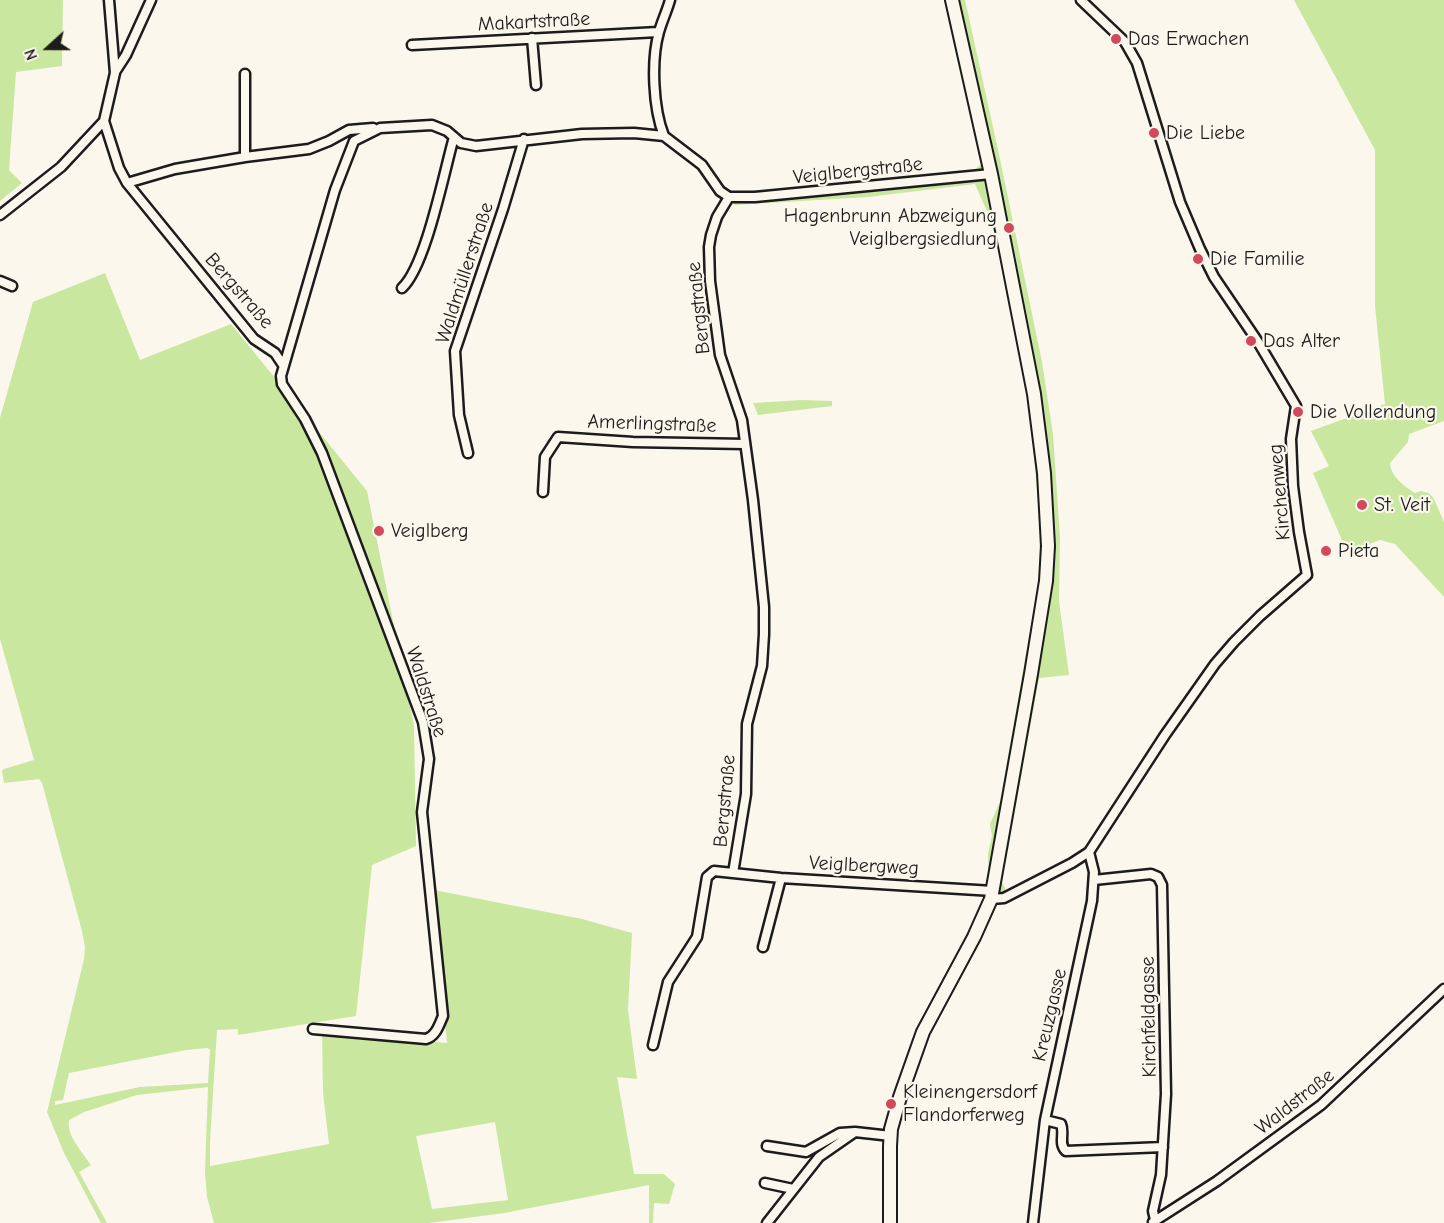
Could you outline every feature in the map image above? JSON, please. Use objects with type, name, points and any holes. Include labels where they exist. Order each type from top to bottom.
[{"type":"main road","points":[[890,1223],[891,1136],[900,1097],[920,1040],[981,925],[992,895],[1046,581],[1048,546],[1044,473],[1034,394],[991,174],[952,0]]},
{"type":"street","points":[[0,215],[61,167],[104,121],[115,73],[109,0]]},
{"type":"street","points":[[115,73],[126,55],[151,0]]},
{"type":"street","points":[[670,0],[658,32],[655,79],[660,125],[664,136],[702,165],[720,191],[729,197]]},
{"type":"street","name":"Kirchenweg","points":[[992,895],[1004,898],[1089,852],[1165,735],[1215,664],[1260,616],[1307,575],[1293,486],[1291,440],[1296,406],[1258,342],[1214,277],[1200,249],[1180,202],[1137,63],[1125,42],[1081,0]]},
{"type":"street","name":"Makartstraße","points":[[412,45],[658,32]]},
{"type":"street","points":[[532,38],[536,85]]},
{"type":"street","points":[[245,74],[245,157]]},
{"type":"street","points":[[104,121],[119,168],[127,183],[175,169],[309,149],[349,130],[380,128]]},
{"type":"street","name":"Bergstraße","points":[[283,365],[323,237],[335,190],[351,146],[358,138],[380,128],[432,126],[447,131],[461,143],[476,146],[594,133],[664,136]]},
{"type":"street","points":[[402,288],[410,281],[420,259],[454,137]]},
{"type":"street","name":"Waldmüllerstraße","points":[[468,453],[459,415],[455,351],[524,139]]},
{"type":"street","name":"Veiglbergstraße","points":[[729,197],[754,197],[991,174]]},
{"type":"street","name":"Bergstraße","points":[[127,183],[254,339],[275,353],[283,365]]},
{"type":"street","name":"Bergstraße","points":[[653,1046],[667,986],[697,937],[707,877],[714,871],[734,873],[745,807],[747,724],[762,666],[764,607],[745,444],[740,410],[718,348],[710,280],[710,241],[716,221],[729,197]]},
{"type":"street","points":[[0,281],[12,286]]},
{"type":"street","name":"Waldstraße","points":[[283,365],[282,384],[305,418],[322,453],[423,722],[429,759],[422,812],[443,1016],[436,1032],[426,1039],[313,1029]]},
{"type":"street","name":"Amerlingstraße","points":[[543,492],[545,457],[558,437],[633,442],[745,444]]},
{"type":"street","name":"Kreuzgasse","points":[[1033,1223],[1045,1120],[1089,917],[1094,880],[1093,861],[1089,852]]},
{"type":"street","name":"Veiglbergweg","points":[[734,873],[992,895]]},
{"type":"street","name":"Kirchfeldgasse","points":[[1094,880],[1151,874],[1158,877],[1162,885],[1166,1094],[1161,1179],[1153,1211],[1154,1222]]},
{"type":"street","points":[[763,948],[781,878]]},
{"type":"street","name":"Waldstraße","points":[[1154,1222],[1217,1181],[1321,1105],[1444,989]]},
{"type":"street","points":[[1045,1120],[1061,1124],[1062,1146],[1066,1151],[1163,1147]]},
{"type":"street","points":[[767,1146],[807,1152],[840,1132],[891,1136]]},
{"type":"street","points":[[767,1223],[823,1154],[855,1132]]},
{"type":"street","points":[[765,1183],[793,1189]]},
{"type":"green space","points":[[0,0],[63,0],[62,66],[16,72],[9,170],[22,183],[0,201]]},
{"type":"green space","points":[[945,0],[965,0],[1042,362],[1053,434],[1060,537],[1059,601],[1069,675],[1039,678],[1002,882],[1007,892],[984,892],[985,886],[989,883],[988,853],[992,836],[990,824],[1000,802],[1039,580],[1040,525],[1030,411],[992,223],[975,184],[868,197],[734,205],[735,192],[975,170],[981,164]]},
{"type":"green space","points":[[1294,0],[1444,0],[1444,421],[1409,434],[1408,442],[1390,463],[1399,481],[1415,493],[1421,491],[1429,493],[1444,522],[1444,597],[1395,544],[1380,540],[1347,552],[1313,473],[1329,466],[1311,431],[1385,404],[1375,306],[1375,150]]},
{"type":"green space","points":[[105,273],[140,360],[231,324],[367,491],[414,726],[416,846],[372,865],[356,1016],[238,1035],[238,1029],[217,1030],[210,1166],[329,1144],[323,1093],[322,1033],[447,1043],[434,890],[582,919],[632,933],[628,1010],[637,1079],[617,1077],[634,1174],[664,1174],[675,1184],[669,1204],[654,1203],[653,1223],[649,1223],[649,1185],[504,1213],[429,1223],[214,1223],[207,1197],[205,1172],[208,1087],[137,1095],[84,1112],[69,1120],[70,1132],[91,1165],[79,1172],[107,1223],[101,1223],[64,1153],[47,1112],[84,959],[85,947],[82,931],[42,783],[39,779],[4,783],[2,771],[34,760],[0,639],[0,418],[33,302]],"holes":[[[208,1048],[210,1050],[208,1083],[140,1087],[55,1105],[55,1101],[63,1100],[69,1073],[186,1050]],[[495,1122],[508,1200],[432,1209],[416,1136]]]},
{"type":"green space","points":[[832,401],[832,406],[758,415],[753,403]]},
{"type":"place","name":"Das Erwachen","points":[[1116,39]]},
{"type":"place","name":"Die Liebe","points":[[1154,133]]},
{"type":"place","name":"Hagenbrunn Abzweigung Veiglbergsiedlung","points":[[1009,228]]},
{"type":"place","name":"Die Familie","points":[[1198,259]]},
{"type":"place","name":"Das Alter","points":[[1251,341]]},
{"type":"place","name":"Die Vollendung","points":[[1298,412]]},
{"type":"place","name":"St. Veit","points":[[1362,505]]},
{"type":"place","name":"Veiglberg","points":[[379,531]]},
{"type":"place","name":"Pieta","points":[[1326,551]]},
{"type":"place","name":"Kleinengersdorf Flandorferweg","points":[[891,1104]]}]
